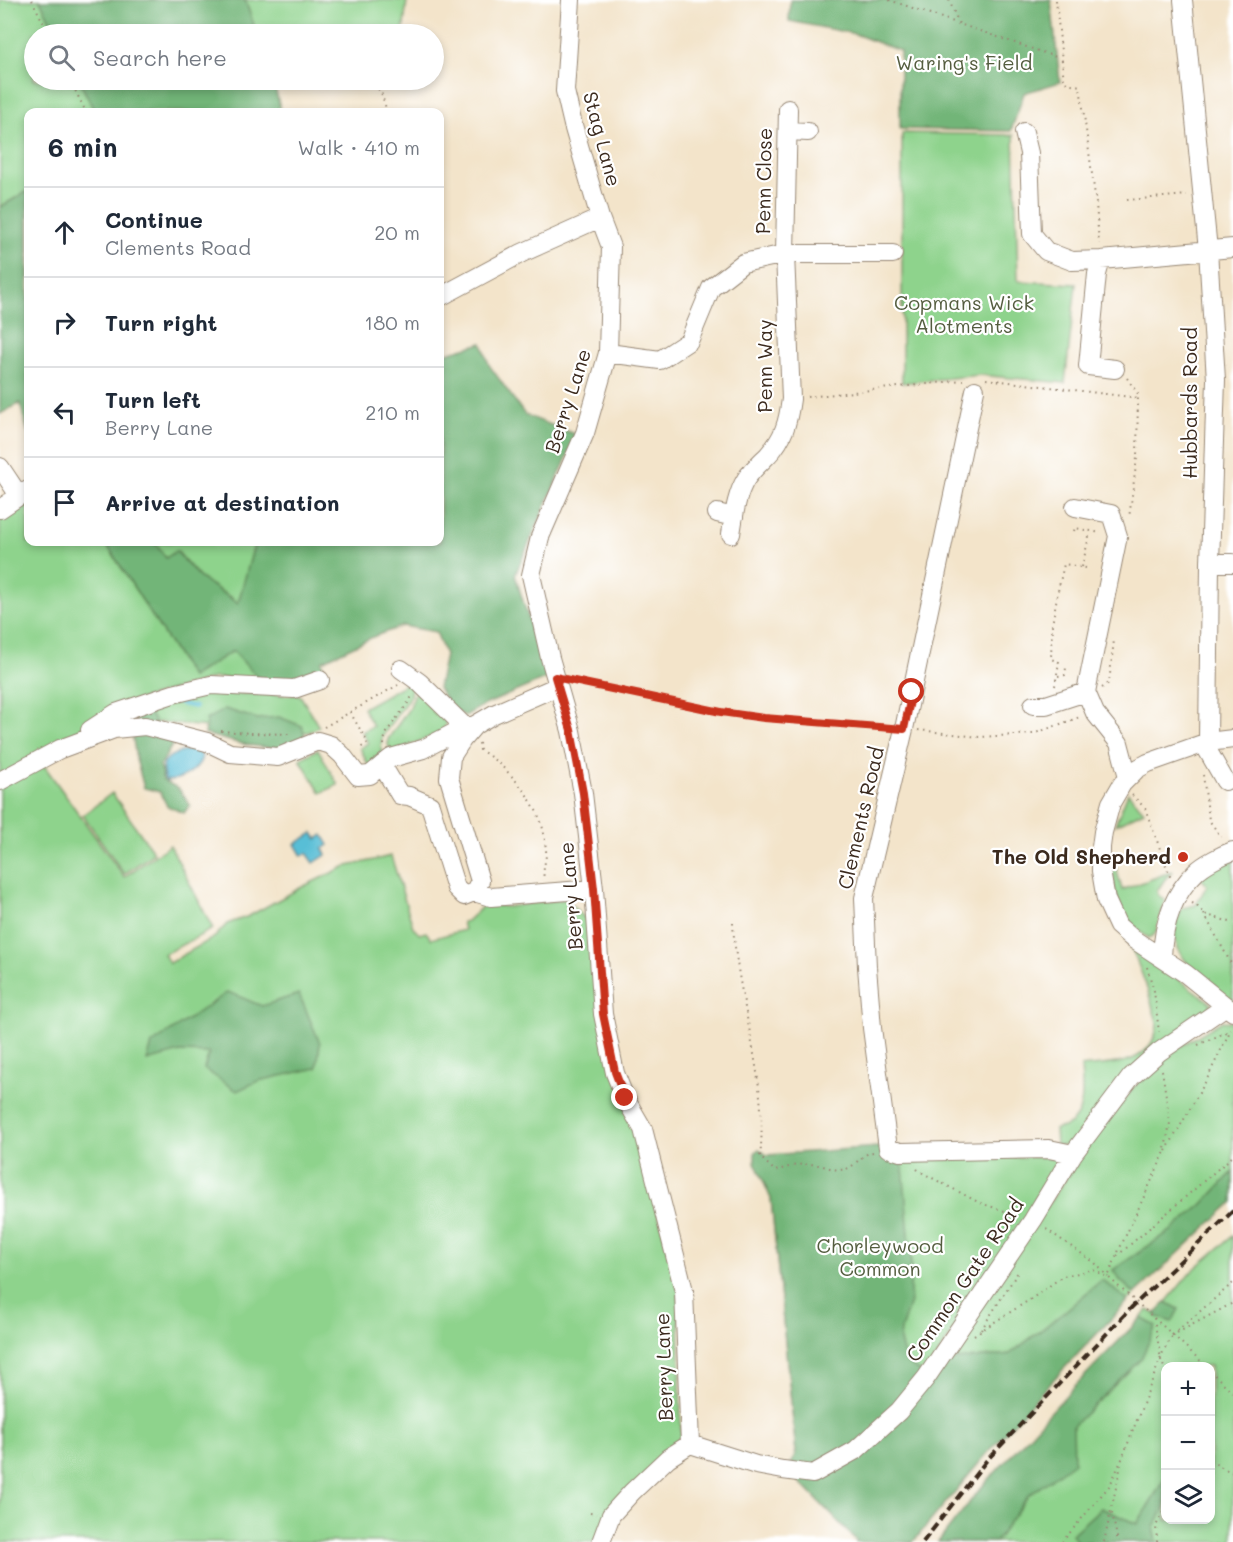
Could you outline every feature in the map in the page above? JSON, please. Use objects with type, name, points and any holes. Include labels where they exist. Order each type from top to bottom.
[{"type":"street","name":"Stag Lane","points":[[571,0],[566,91],[573,125],[600,218]]},
{"type":"street","name":"Hubbards Road","points":[[1183,0],[1208,250],[1216,380],[1204,744]]},
{"type":"street","name":"Penn Close","points":[[785,254],[788,109]]},
{"type":"street","points":[[788,131],[808,132]]},
{"type":"street","points":[[1024,132],[1029,153],[1032,234],[1046,251],[1072,261],[1233,248]]},
{"type":"street","points":[[444,295],[522,253],[600,218]]},
{"type":"street","name":"Berry Lane","points":[[600,218],[611,247],[608,353],[585,433],[540,537],[531,574],[550,658],[571,730],[583,793],[594,889],[603,1014],[615,1072],[625,1098],[643,1129],[684,1291],[690,1444],[668,1458],[611,1515],[601,1542]]},
{"type":"street","points":[[608,353],[660,360],[689,341],[711,288],[743,263],[785,254],[893,254]]},
{"type":"street","name":"Penn Way","points":[[727,521],[745,481],[782,437],[788,420],[790,399],[785,254]]},
{"type":"street","points":[[1101,260],[1097,274],[1088,366],[1114,369]]},
{"type":"street","name":"Clements Road","points":[[894,1150],[872,1028],[864,898],[904,729],[975,390]]},
{"type":"street","points":[[0,467],[14,488],[23,494],[0,509]]},
{"type":"street","points":[[1075,507],[1111,514],[1118,536],[1095,567],[1086,692],[1095,713],[1119,743],[1148,763]]},
{"type":"street","points":[[1210,563],[1233,563]]},
{"type":"street","points":[[407,673],[473,725]]},
{"type":"street","points":[[0,781],[60,749],[116,713],[173,694],[212,686],[294,689],[320,680]]},
{"type":"street","points":[[60,749],[114,729],[145,726],[207,742],[230,753],[278,757],[318,741],[336,750],[358,776],[370,775],[386,762],[423,749],[557,682]]},
{"type":"street","points":[[1033,705],[1046,705],[1086,692]]},
{"type":"street","points":[[473,725],[451,757],[449,778],[480,881],[474,892]]},
{"type":"street","points":[[1230,1016],[1186,974],[1118,926],[1106,900],[1101,871],[1101,847],[1111,803],[1125,780],[1148,763],[1204,744],[1233,739]]},
{"type":"street","points":[[1119,743],[1125,780]]},
{"type":"street","points":[[1204,744],[1225,781]]},
{"type":"street","points":[[386,762],[400,795],[409,796],[430,805],[456,888],[464,896],[474,892],[491,897],[594,889]]},
{"type":"street","points":[[1162,957],[1162,940],[1177,896],[1197,870],[1229,847]]},
{"type":"street","name":"Common Gate Road","points":[[690,1444],[756,1465],[813,1474],[856,1450],[899,1411],[926,1378],[1033,1220],[1073,1154],[1131,1077],[1159,1052],[1230,1016]]},
{"type":"street","points":[[894,1150],[1049,1149],[1073,1154]]},
{"type":"path","points":[[32,0],[44,24]]},
{"type":"path","points":[[889,0],[1061,58]]},
{"type":"path","points":[[949,0],[959,24]]},
{"type":"path","points":[[75,90],[84,108]]},
{"type":"path","points":[[379,90],[386,108]]},
{"type":"path","points":[[1127,200],[1202,194]]},
{"type":"path","points":[[1074,531],[1075,528],[1118,536]]},
{"type":"path","points":[[1060,700],[1055,688],[1059,662],[1052,659],[1052,625],[1058,591],[1064,564],[1095,567],[1090,531]]},
{"type":"path","points":[[1058,676],[1065,675],[1066,668]]},
{"type":"path","points":[[320,729],[350,712],[407,673],[413,692],[384,740],[386,762]]},
{"type":"path","points":[[557,682],[764,718],[979,737],[1034,734],[1095,713]]},
{"type":"path","points":[[350,712],[368,743],[360,748]]},
{"type":"path","points":[[473,725],[478,734],[480,750],[500,765],[530,800],[541,823],[546,853],[543,873],[547,893]]},
{"type":"path","points":[[216,730],[298,735]]},
{"type":"path","points":[[1204,744],[1209,820],[1229,847]]},
{"type":"path","points":[[1125,780],[1145,808],[1177,896],[1196,905],[1204,914],[1233,967]]},
{"type":"path","points":[[1204,914],[1233,923]]},
{"type":"path","points":[[733,923],[734,947],[751,1030],[761,1104],[763,1133],[760,1157],[775,1171],[798,1165],[816,1164],[846,1169],[868,1153],[894,1150],[919,1171],[980,1203],[1033,1220],[1095,1263],[1202,1362]]},
{"type":"path","points":[[1139,943],[1154,992],[1159,1024],[1159,1052]]},
{"type":"path","points":[[1230,1016],[1233,1025]]},
{"type":"path","points":[[1193,1048],[1230,1016]]},
{"type":"path","points":[[1108,1277],[1164,1154],[1207,1079],[1230,1016]]},
{"type":"path","points":[[1155,1073],[1161,1068],[1170,1123],[1164,1154]]},
{"type":"path","points":[[1116,1256],[1233,1156]]},
{"type":"path","points":[[981,1330],[1020,1269]]},
{"type":"path","points":[[971,1337],[1063,1276],[1093,1270],[1108,1277]]},
{"type":"path","points":[[1062,1542],[1110,1485],[1173,1335],[1233,1284]]},
{"type":"path","points":[[1173,1335],[1233,1303]]},
{"type":"path","points":[[1154,1318],[1161,1360]]},
{"type":"path","points":[[1215,1376],[1233,1392]]},
{"type":"path","points":[[1104,1542],[1122,1459]]},
{"type":"path","points":[[1215,1464],[1233,1473]]},
{"type":"path","points":[[1111,1510],[1118,1542]]},
{"type":"path","points":[[1156,1542],[1156,1526],[1161,1516]]},
{"type":"green space","points":[[0,0],[40,0],[52,24],[24,24],[24,90],[84,90],[93,108],[24,108],[24,193],[0,207]]},
{"type":"green space","points":[[40,0],[245,0],[253,24],[52,24]]},
{"type":"green space","points":[[245,0],[407,0],[404,24],[253,24]]},
{"type":"green space","name":"Waring's Field","points":[[790,0],[1051,0],[1060,82],[1024,93],[1011,131],[900,129],[900,51],[855,34],[789,21]]},
{"type":"green space","points":[[84,90],[276,90],[280,108],[93,108]]},
{"type":"green space","name":"Copmans Wick Alotments","points":[[902,133],[1014,135],[1018,281],[1076,284],[1065,383],[980,375],[902,383]]},
{"type":"green space","points":[[24,193],[24,418],[20,403],[0,414],[0,207]]},
{"type":"green space","points":[[482,343],[489,365],[525,415],[577,435],[515,575],[547,678],[480,707],[465,716],[452,709],[438,688],[445,655],[436,632],[403,626],[375,636],[322,661],[324,671],[300,683],[258,678],[233,651],[191,677],[108,546],[157,546],[166,558],[176,551],[200,578],[238,603],[254,546],[444,546],[444,354]]},
{"type":"green space","points":[[24,502],[24,546],[108,546],[191,677],[233,650],[258,678],[214,678],[114,707],[52,748],[0,776],[0,516]]},
{"type":"green space","points":[[157,546],[254,546],[239,603],[200,578],[177,551],[166,558]]},
{"type":"green space","points":[[407,683],[411,688],[410,696],[382,737],[381,750],[387,756],[370,769],[360,748],[368,743],[362,732],[373,726],[363,708]]},
{"type":"green space","points":[[416,690],[446,719],[444,731],[392,753],[388,739],[410,707]]},
{"type":"green space","points":[[201,693],[300,695],[319,727],[309,732],[250,731],[145,721],[136,727],[125,716]]},
{"type":"green space","points":[[225,709],[257,719],[279,717],[302,726],[306,740],[274,748],[244,744],[205,734],[206,720]]},
{"type":"green space","points":[[147,710],[164,735],[175,740],[160,766],[163,780],[179,789],[190,805],[184,813],[167,806],[160,792],[144,788],[128,716]]},
{"type":"green space","points":[[318,749],[338,785],[321,793],[300,759]]},
{"type":"green space","points":[[43,764],[124,877],[170,845],[213,929],[164,954],[169,963],[215,937],[227,924],[249,916],[302,887],[344,867],[391,856],[413,927],[419,934],[426,932],[431,939],[464,930],[462,922],[467,921],[485,904],[507,907],[565,899],[590,923],[635,1128],[679,1291],[681,1440],[594,1542],[0,1542],[0,787]]},
{"type":"green space","points":[[112,793],[154,853],[124,874],[83,815]]},
{"type":"green space","points":[[1128,793],[1144,811],[1115,825]]},
{"type":"green space","points":[[1112,852],[1122,890],[1173,871],[1157,891],[1158,895],[1165,900],[1156,932],[1149,938],[1129,921],[1118,901],[1113,878]]},
{"type":"green space","points":[[1233,856],[1233,1003],[1203,979],[1185,960],[1175,938],[1175,926],[1182,908],[1196,905],[1207,885],[1198,875]]},
{"type":"green space","points":[[1129,943],[1211,1003],[1210,1009],[1068,1146],[1056,1145],[1055,1129],[1073,1121],[1081,1105],[1081,1067],[1114,1064],[1132,1059],[1147,1049],[1155,1035],[1156,1018]]},
{"type":"green space","points":[[228,992],[262,1006],[299,994],[320,1043],[317,1068],[258,1081],[237,1091],[204,1069],[209,1053],[180,1052],[147,1061],[152,1044]]},
{"type":"green space","name":"Chorleywood Common","points":[[1222,1021],[1233,1022],[1233,1172],[1202,1205],[1172,1230],[1113,1270],[1135,1294],[1128,1301],[1102,1280],[1010,1354],[940,1362],[1091,1142],[1153,1063]]},
{"type":"green space","name":"Chorleywood Common","points":[[878,1147],[902,1156],[1055,1157],[1059,1160],[1060,1167],[925,1375],[791,1464],[796,1452],[771,1199]]},
{"type":"green space","points":[[878,1147],[902,1156],[911,1257],[910,1302],[900,1341],[906,1363],[925,1375],[940,1362],[1010,1354],[1102,1280],[1128,1301],[1036,1398],[913,1542],[856,1542],[795,1477],[791,1464],[796,1452],[771,1199],[755,1162],[755,1153],[759,1149],[767,1155]]},
{"type":"green space","points":[[1233,1172],[1233,1202],[1135,1294],[1113,1270],[1172,1230],[1202,1205]]},
{"type":"green space","points":[[1233,1236],[1233,1542],[981,1542],[1147,1324],[1141,1318],[1148,1310],[1156,1314],[1192,1271]]},
{"type":"green space","points":[[1166,1302],[1179,1309],[1172,1322],[1155,1314]]},
{"type":"green space","points":[[1141,1318],[1156,1326],[1141,1359],[1073,1426],[1074,1462],[1028,1496],[995,1542],[938,1542],[980,1489]]},
{"type":"green space","points":[[1161,1485],[1161,1514],[1154,1527],[1157,1542],[1077,1542],[1072,1534],[1101,1508],[1137,1524]]},
{"type":"water","points":[[188,750],[198,751],[201,761],[190,773],[173,780],[165,780],[163,767],[167,759]]},
{"type":"water","points":[[313,833],[317,839],[323,835],[329,845],[323,849],[326,855],[314,863],[307,853],[302,856],[295,844]]},
{"type":"waterway","points":[[173,700],[195,707]]},
{"type":"railway","points":[[923,1542],[986,1461],[1132,1307],[1233,1211]]},
{"type":"place","name":"The Old Shepherd","points":[[1183,857]]},
{"type":"route","points":[[625,1098],[615,1072],[603,1014],[594,889],[583,793],[571,730],[555,677],[721,712],[764,718],[904,729],[912,692]]}]
